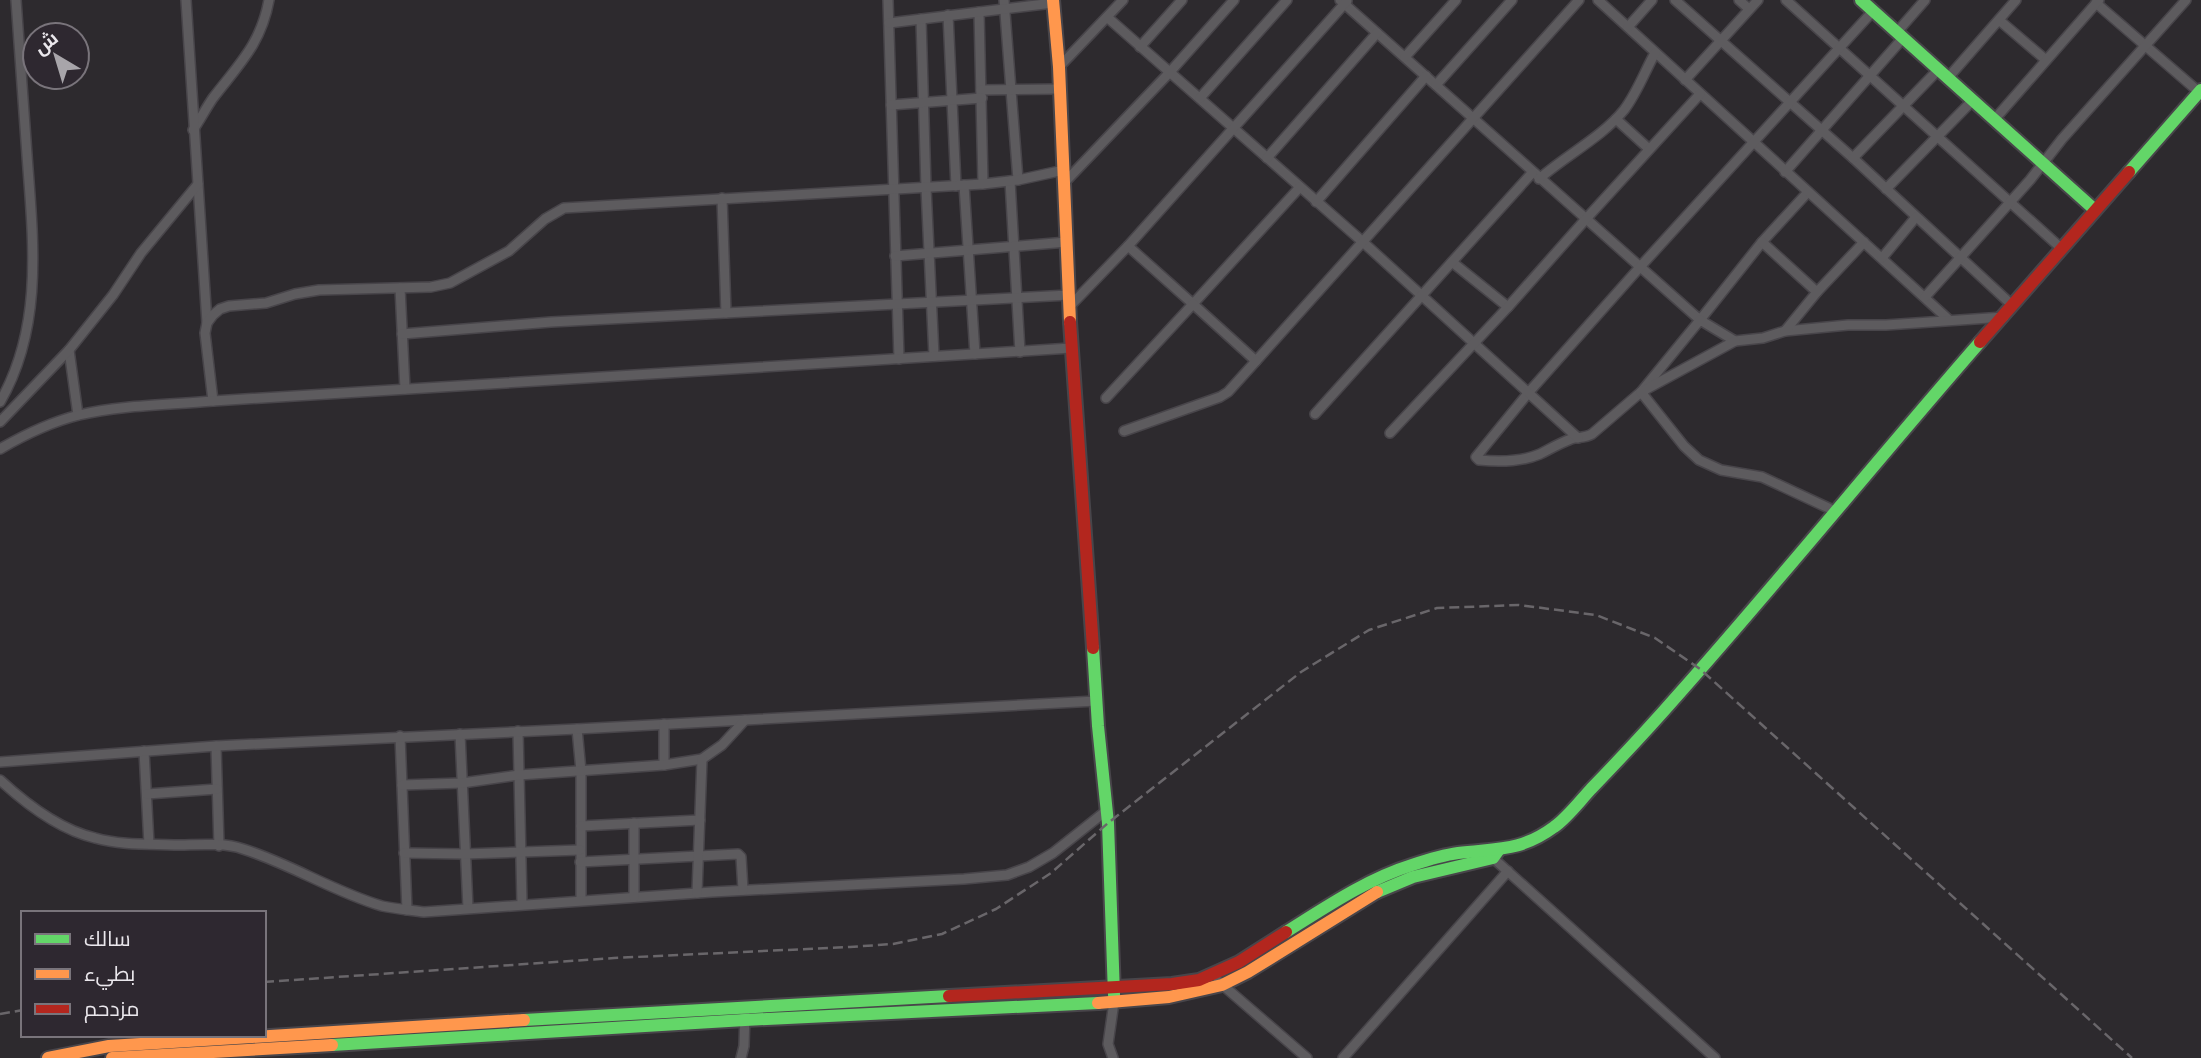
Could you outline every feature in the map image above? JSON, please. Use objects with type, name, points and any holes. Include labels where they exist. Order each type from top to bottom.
[{"type":"main road","points":[[1861,0],[2095,210]]},
{"type":"main road","points":[[1053,1],[1059,67],[1071,348],[1106,811],[1114,1002]]},
{"type":"main road","points":[[266,1036],[474,1023],[1169,998],[1222,985],[1248,972],[1371,894],[1413,877],[1495,855],[1527,842],[1556,826],[1643,734],[2200,91]]},
{"type":"main road","points":[[113,1058],[1199,980],[1240,962],[1344,896],[1411,864],[1455,853],[1495,855]]},
{"type":"main road","points":[[48,1058],[109,1046],[252,1037]]},
{"type":"street","points":[[0,402],[23,351],[33,297],[31,208],[16,0]]},
{"type":"street","points":[[186,0],[207,323],[205,345],[212,401]]},
{"type":"street","points":[[193,130],[255,44],[268,0]]},
{"type":"street","points":[[888,0],[898,359]]},
{"type":"street","points":[[1059,67],[1123,0]]},
{"type":"street","points":[[1140,47],[1182,0]]},
{"type":"street","points":[[207,323],[220,309],[229,306],[266,303],[306,292],[431,287],[456,279],[509,251],[545,219],[564,208],[960,186],[1064,176],[1170,72],[1234,0]]},
{"type":"street","points":[[1200,98],[1287,0]]},
{"type":"street","points":[[1405,58],[1456,0]]},
{"type":"street","points":[[1436,85],[1513,0]]},
{"type":"street","points":[[1125,431],[1228,392],[1579,0]]},
{"type":"street","points":[[1598,0],[1948,319]]},
{"type":"street","points":[[1628,27],[1652,0]]},
{"type":"street","points":[[1675,0],[1853,158],[2013,306]]},
{"type":"street","points":[[1739,0],[1749,9]]},
{"type":"street","points":[[1685,80],[1758,0]]},
{"type":"street","points":[[1786,0],[2062,249]]},
{"type":"street","points":[[1785,172],[1870,77],[1925,0]]},
{"type":"street","points":[[1853,158],[1903,106],[1942,74],[1999,20],[2016,0]]},
{"type":"street","points":[[1924,297],[2010,204],[2062,139],[2186,0]]},
{"type":"street","points":[[890,23],[979,12],[1004,4],[1053,1]]},
{"type":"street","points":[[402,334],[551,322],[972,299],[1017,297],[1069,301],[1128,246],[1235,129],[1344,1],[1536,176],[1700,320],[1735,341]]},
{"type":"street","points":[[1994,120],[2098,1],[2200,91]]},
{"type":"street","points":[[1004,4],[1012,91],[1014,246],[1020,352]]},
{"type":"street","points":[[1808,192],[1762,242],[1641,392],[1592,434],[1524,458],[1503,461],[1477,458],[1477,453],[1529,392],[1873,11]]},
{"type":"street","points":[[979,12],[984,184]]},
{"type":"street","points":[[948,15],[975,354]]},
{"type":"street","points":[[1107,17],[1364,243],[1577,438]]},
{"type":"street","points":[[921,19],[922,102],[934,356]]},
{"type":"street","points":[[1999,20],[2046,60]]},
{"type":"street","points":[[1267,159],[1377,33]]},
{"type":"street","points":[[1315,414],[1452,262],[1536,176],[1616,119],[1631,100],[1655,53]]},
{"type":"street","points":[[1316,202],[1426,76]]},
{"type":"street","points":[[891,105],[1012,91],[1060,89]]},
{"type":"street","points":[[1390,433],[1700,94]]},
{"type":"street","points":[[1886,189],[1972,101]]},
{"type":"street","points":[[1616,119],[1649,149]]},
{"type":"street","points":[[0,422],[69,350],[113,295],[141,253],[198,184]]},
{"type":"street","points":[[1106,398],[1300,187]]},
{"type":"street","points":[[722,198],[726,313]]},
{"type":"street","points":[[1882,258],[1916,216]]},
{"type":"street","points":[[895,256],[1068,242]]},
{"type":"street","points":[[1762,242],[1817,292]]},
{"type":"street","points":[[1785,331],[1864,242]]},
{"type":"street","points":[[1128,246],[1256,361]]},
{"type":"street","points":[[1452,262],[1508,307]]},
{"type":"street","points":[[400,288],[405,389]]},
{"type":"street","points":[[1641,392],[1735,341],[1763,338],[1785,331],[1848,325],[2004,317]]},
{"type":"street","points":[[0,449],[22,436],[78,415],[212,401],[1071,348]]},
{"type":"street","points":[[69,350],[78,415]]},
{"type":"street","points":[[1641,392],[1684,446],[1699,460],[1721,470],[1762,477],[1835,511]]},
{"type":"street","points":[[0,762],[216,746],[1096,701]]},
{"type":"street","points":[[402,785],[462,783],[519,775],[664,765],[702,759],[722,745],[745,720]]},
{"type":"street","points":[[664,724],[664,765]]},
{"type":"street","points":[[577,729],[581,771],[581,900]]},
{"type":"street","points":[[518,731],[522,904]]},
{"type":"street","points":[[460,734],[468,908]]},
{"type":"street","points":[[400,736],[407,910]]},
{"type":"street","points":[[216,746],[219,846]]},
{"type":"street","points":[[144,751],[149,844]]},
{"type":"street","points":[[697,892],[702,759]]},
{"type":"street","points":[[0,780],[16,794],[72,830],[110,842],[243,849],[383,906],[424,912],[697,892],[1007,875],[1029,867],[1053,853],[1106,811]]},
{"type":"street","points":[[146,794],[217,789]]},
{"type":"street","points":[[581,826],[699,820]]},
{"type":"street","points":[[634,823],[634,897]]},
{"type":"street","points":[[404,853],[465,854],[580,849]]},
{"type":"street","points":[[580,862],[738,854],[741,857],[743,890]]},
{"type":"street","points":[[1495,855],[1508,871],[1715,1058]]},
{"type":"street","points":[[1343,1058],[1508,871]]},
{"type":"street","points":[[1212,975],[1307,1058]]},
{"type":"street","points":[[1113,1058],[1108,1044],[1114,1002]]},
{"type":"street","points":[[741,1058],[745,1014]]},
{"type":"railway","points":[[266,982],[614,958],[893,944],[942,934],[996,909],[1051,873],[1108,823],[1301,672],[1369,630],[1437,608],[1519,605],[1596,615],[1655,638],[1700,669],[2132,1058]]},
{"type":"railway","points":[[0,1014],[21,1010]]},
{"type":"traffic: fast","points":[[1861,0],[2095,210]]},
{"type":"traffic: fast","points":[[2129,172],[2201,90]]},
{"type":"traffic: fast","points":[[1286,932],[1347,894],[1395,871],[1447,855],[1519,845],[1542,835],[1559,823],[1645,732],[1980,342]]},
{"type":"traffic: fast","points":[[1093,648],[1108,823],[1114,995]]},
{"type":"traffic: fast","points":[[1377,892],[1413,877],[1493,858],[1498,851]]},
{"type":"traffic: fast","points":[[524,1020],[949,996]]},
{"type":"traffic: fast","points":[[332,1045],[745,1020],[1098,1003]]},
{"type":"traffic: slow","points":[[1053,0],[1059,67],[1070,322]]},
{"type":"traffic: slow","points":[[1098,1003],[1169,997],[1222,985],[1248,972],[1377,892]]},
{"type":"traffic: slow","points":[[266,1036],[524,1020]]},
{"type":"traffic: slow","points":[[48,1058],[109,1046],[253,1037]]},
{"type":"traffic: slow","points":[[112,1058],[332,1045]]},
{"type":"traffic: jam","points":[[1980,342],[2129,172]]},
{"type":"traffic: jam","points":[[1070,322],[1093,648]]},
{"type":"traffic: jam","points":[[949,996],[1172,984],[1199,980],[1239,962],[1286,932]]}]
